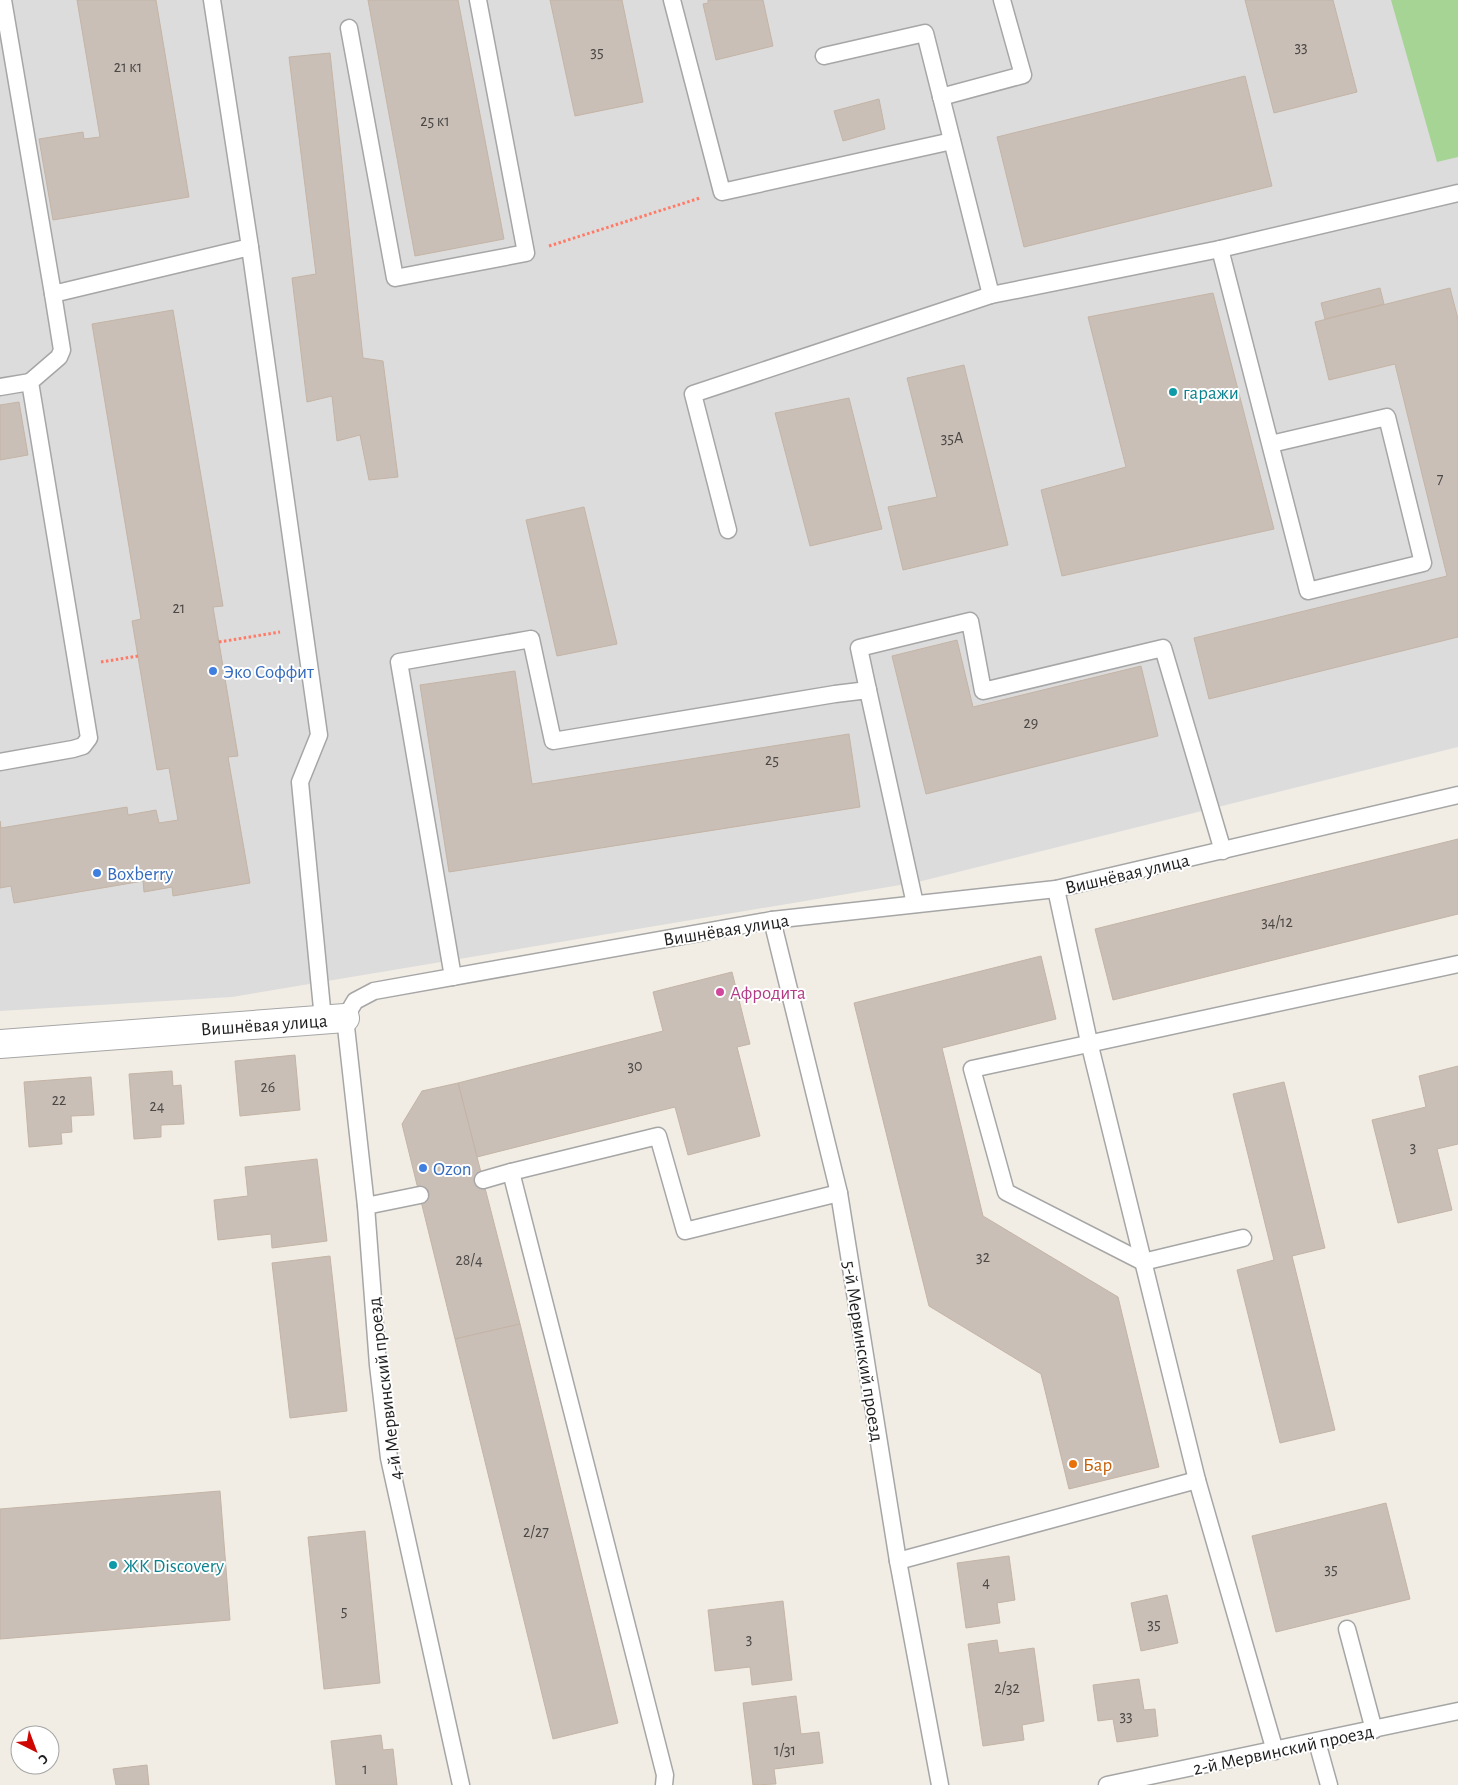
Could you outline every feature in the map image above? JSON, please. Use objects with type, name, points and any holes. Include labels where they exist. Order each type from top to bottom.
[{"type":"street","name":"Вишнёвая улица","points":[[0,1044],[334,1018]]},
{"type":"lane","points":[[0,387],[30,382],[59,358],[62,350],[3,0]]},
{"type":"lane","name":"4-й Мервинский проезд","points":[[212,0],[250,247],[319,735],[300,782],[334,1018],[366,1206],[378,1365],[389,1458],[462,1785]]},
{"type":"lane","points":[[349,28],[395,278],[526,253],[478,0]]},
{"type":"lane","points":[[672,0],[722,192],[952,141]]},
{"type":"lane","points":[[941,97],[1023,75],[1002,0]]},
{"type":"lane","points":[[824,56],[925,32],[991,295]]},
{"type":"lane","points":[[728,530],[693,394],[991,295],[1220,249],[1458,193]]},
{"type":"lane","points":[[53,294],[250,247]]},
{"type":"lane","points":[[1220,249],[1308,592],[1423,563],[1387,417],[1271,444]]},
{"type":"lane","points":[[0,762],[73,749],[83,746],[89,738],[30,382]]},
{"type":"lane","points":[[915,904],[858,648],[970,621],[983,691],[1163,648],[1223,851]]},
{"type":"lane","points":[[453,977],[399,662],[531,639],[553,741],[868,690]]},
{"type":"lane","name":"Вишнёвая улица","points":[[334,1018],[355,1001],[374,991],[772,920],[1056,889],[1458,795]]},
{"type":"lane","points":[[1056,889],[1089,1042],[1197,1480],[1275,1751]]},
{"type":"lane","name":"5-й Мервинский проезд","points":[[772,920],[839,1193],[898,1561],[940,1785]]},
{"type":"lane","points":[[1243,1238],[1143,1262],[1006,1192],[972,1069],[1089,1042],[1458,964]]},
{"type":"lane","points":[[483,1180],[658,1136],[685,1231],[839,1193]]},
{"type":"lane","points":[[511,1172],[663,1766],[665,1775],[664,1785]]},
{"type":"lane","points":[[366,1206],[420,1195]]},
{"type":"lane","points":[[898,1561],[1197,1480]]},
{"type":"lane","points":[[1347,1629],[1374,1730]]},
{"type":"lane","name":"2-й Мервинский проезд","points":[[1107,1785],[1458,1711]]},
{"type":"lane","points":[[1317,1742],[1328,1785]]},
{"type":"path","points":[[526,253],[722,192]]},
{"type":"path","points":[[219,642],[304,628]]},
{"type":"path","points":[[78,666],[138,656]]},
{"type":"shaded area","points":[[0,0],[1458,0],[1458,747],[918,882],[232,997],[0,1011]]},
{"type":"green space","points":[[1391,0],[1458,0],[1458,157],[1437,162]]},
{"type":"building","points":[[77,0],[156,0],[189,197],[53,220],[39,139],[83,132],[84,139],[100,137]]},
{"type":"building","points":[[368,0],[458,0],[504,239],[415,256]]},
{"type":"building","points":[[550,0],[622,0],[643,102],[575,116]]},
{"type":"building","points":[[708,0],[763,0],[773,46],[716,60],[703,4],[708,3]]},
{"type":"building","points":[[1245,0],[1333,0],[1357,92],[1274,113]]},
{"type":"building","points":[[330,53],[363,358],[383,361],[398,477],[369,480],[360,435],[337,441],[332,396],[307,402],[292,278],[316,274],[289,57]]},
{"type":"building","points":[[1245,76],[1272,186],[1024,247],[997,137]]},
{"type":"building","points":[[879,99],[885,129],[843,141],[834,111]]},
{"type":"building","points":[[1380,288],[1384,304],[1325,319],[1321,303]]},
{"type":"building","points":[[1450,288],[1458,319],[1458,637],[1209,699],[1194,638],[1447,576],[1395,364],[1329,380],[1315,322]]},
{"type":"building","name":"гаражи","points":[[1213,293],[1274,529],[1062,576],[1041,490],[1126,467],[1088,317]]},
{"type":"building","points":[[173,310],[223,606],[213,607],[238,756],[228,757],[250,883],[173,896],[172,887],[144,892],[143,881],[14,903],[11,886],[0,888],[0,821],[1,828],[127,807],[128,815],[156,810],[159,823],[178,820],[169,768],[157,770],[132,621],[141,619],[92,324]]},
{"type":"building","points":[[964,365],[1008,545],[903,570],[888,507],[937,497],[907,378]]},
{"type":"building","points":[[849,398],[882,529],[810,546],[775,413]]},
{"type":"building","points":[[19,402],[28,455],[0,460],[0,405]]},
{"type":"building","points":[[584,507],[617,644],[557,656],[526,520]]},
{"type":"building","points":[[957,640],[973,707],[1141,666],[1158,736],[926,794],[892,656]]},
{"type":"building","points":[[515,671],[532,784],[849,734],[860,807],[449,872],[420,685]]},
{"type":"building","points":[[1458,839],[1458,914],[1113,1000],[1095,929]]},
{"type":"building","points":[[1041,956],[1056,1019],[942,1048],[983,1216],[1118,1297],[1159,1467],[1069,1489],[1041,1374],[929,1306],[854,1003]]},
{"type":"building","points":[[732,972],[750,1044],[737,1047],[760,1136],[688,1155],[675,1107],[477,1157],[458,1083],[663,1031],[653,992]]},
{"type":"building","points":[[295,1055],[300,1110],[240,1116],[235,1061]]},
{"type":"building","points":[[1458,1066],[1458,1144],[1437,1149],[1452,1210],[1398,1223],[1372,1120],[1426,1107],[1419,1076]]},
{"type":"building","points":[[172,1071],[173,1086],[181,1085],[184,1124],[161,1125],[161,1137],[134,1139],[129,1074]]},
{"type":"building","points":[[91,1077],[94,1115],[71,1116],[72,1132],[61,1133],[62,1144],[29,1147],[24,1082]]},
{"type":"building","points":[[1284,1082],[1325,1248],[1292,1256],[1335,1430],[1280,1443],[1237,1270],[1274,1260],[1233,1094]]},
{"type":"building","points":[[458,1083],[520,1324],[455,1339],[402,1124],[422,1091]]},
{"type":"building","points":[[317,1159],[327,1241],[272,1248],[271,1234],[218,1240],[214,1200],[248,1196],[245,1167]]},
{"type":"building","points":[[330,1256],[347,1411],[290,1418],[272,1263]]},
{"type":"building","points":[[520,1324],[618,1723],[553,1739],[455,1339]]},
{"type":"building","name":"ЖК Discovery","points":[[220,1491],[230,1620],[0,1639],[0,1509]]},
{"type":"building","points":[[1386,1503],[1410,1599],[1276,1632],[1252,1536]]},
{"type":"building","points":[[365,1531],[380,1683],[324,1689],[308,1537]]},
{"type":"building","points":[[1009,1556],[1015,1600],[997,1603],[1000,1623],[966,1628],[957,1563]]},
{"type":"building","points":[[1167,1595],[1178,1643],[1141,1651],[1131,1603]]},
{"type":"building","points":[[783,1601],[792,1680],[752,1685],[750,1667],[715,1671],[708,1610]]},
{"type":"building","points":[[997,1640],[999,1653],[1034,1648],[1044,1721],[1022,1725],[1024,1740],[983,1746],[968,1644]]},
{"type":"building","points":[[1139,1679],[1144,1710],[1155,1709],[1158,1736],[1117,1742],[1113,1719],[1098,1721],[1093,1685]]},
{"type":"building","points":[[796,1696],[801,1734],[819,1732],[823,1763],[774,1769],[776,1784],[753,1785],[743,1703]]},
{"type":"building","points":[[381,1735],[383,1750],[393,1749],[397,1785],[336,1785],[331,1741]]},
{"type":"building","points":[[147,1765],[149,1785],[116,1785],[113,1769]]},
{"type":"place","name":"гаражи","points":[[1173,392]]},
{"type":"place","name":"Эко Соффит","points":[[213,671]]},
{"type":"place","name":"Boxberry","points":[[97,873]]},
{"type":"place","name":"Афродита","points":[[720,992]]},
{"type":"place","name":"Ozon","points":[[423,1168]]},
{"type":"place","name":"Бар","points":[[1073,1464]]},
{"type":"place","name":"ЖК Discovery","points":[[113,1565]]}]
